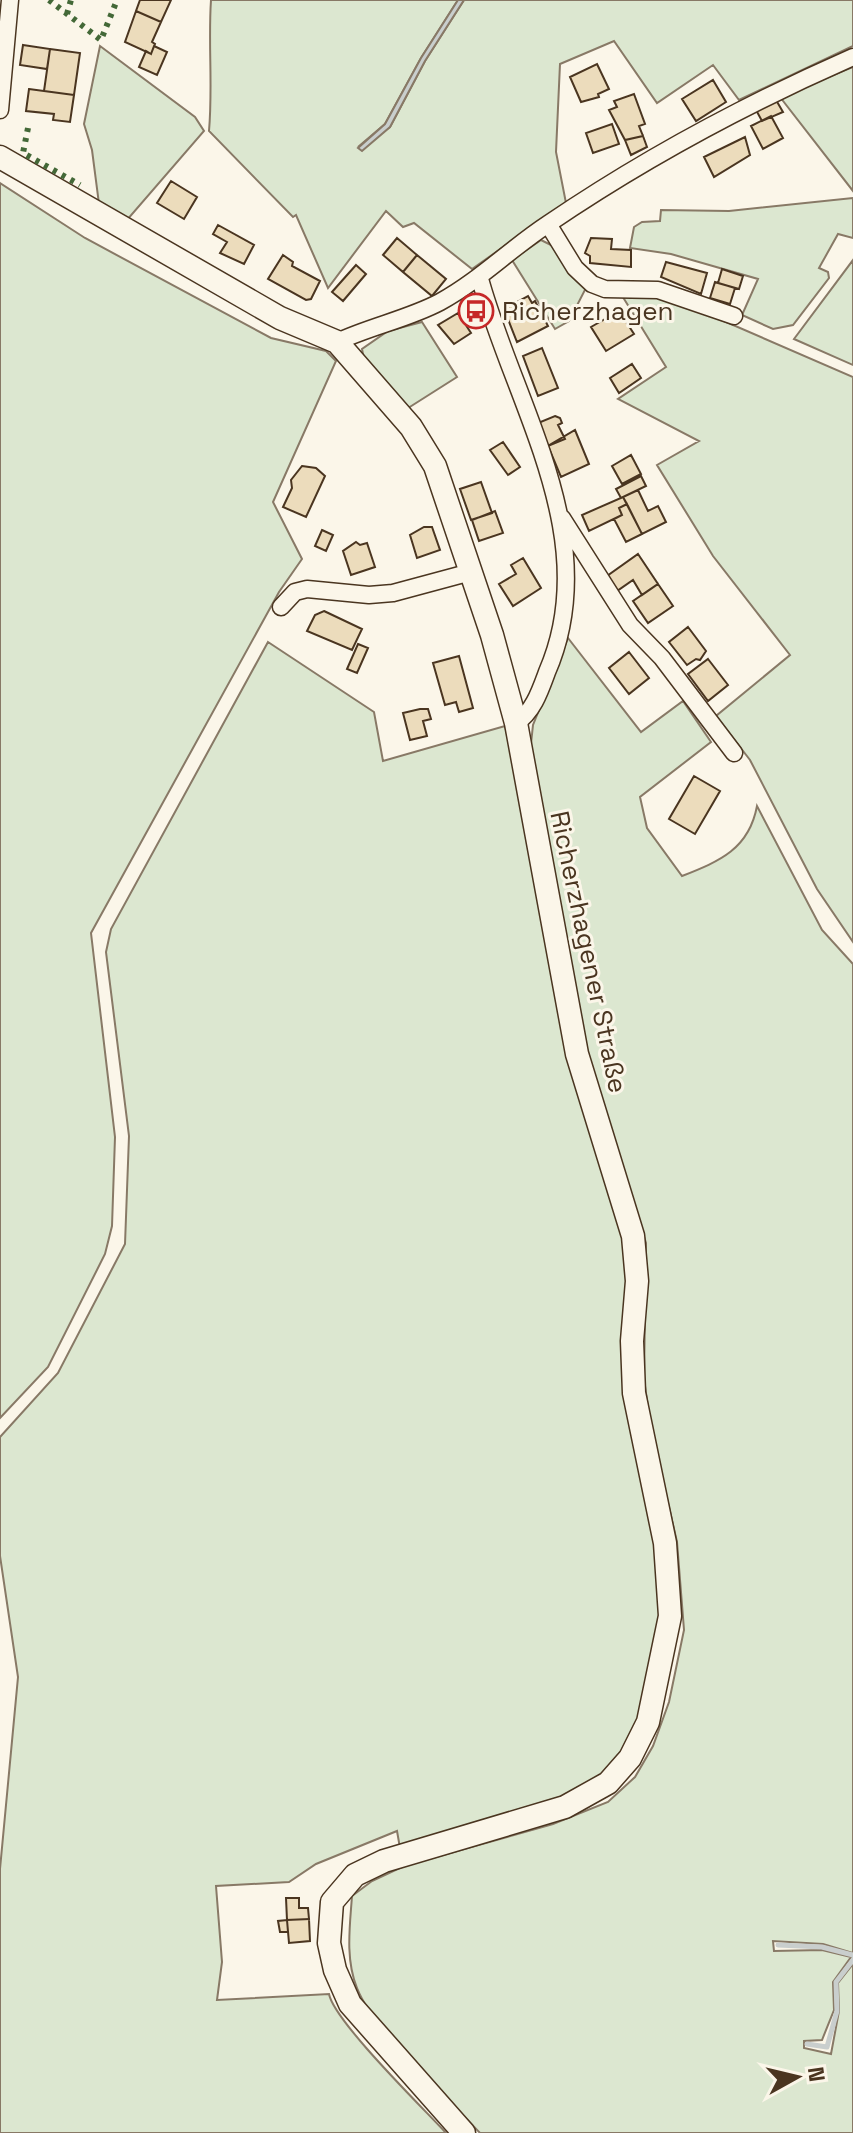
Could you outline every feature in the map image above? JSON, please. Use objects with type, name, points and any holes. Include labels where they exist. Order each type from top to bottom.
[{"type":"street","points":[[0,110],[10,0]]},
{"type":"street","points":[[337,342],[370,327],[426,309],[480,279],[500,259],[548,224],[684,139],[775,91],[853,57]]},
{"type":"street","points":[[0,157],[280,318],[337,342],[428,452],[471,572],[516,723]]},
{"type":"street","points":[[548,224],[575,268],[592,284],[605,289],[658,290],[734,316]]},
{"type":"street","points":[[480,279],[490,317],[544,458],[559,513],[567,570],[565,622],[535,702],[516,723]]},
{"type":"street","points":[[559,513],[630,625],[662,658],[734,753]]},
{"type":"street","points":[[281,607],[295,592],[307,589],[369,595],[393,593],[471,572]]},
{"type":"street","name":"Richerzhagener Straße","points":[[464,2133],[350,2004],[335,1970],[329,1943],[332,1902],[355,1875],[384,1861],[565,1807],[608,1783],[630,1758],[648,1722],[670,1616],[665,1543],[634,1393],[632,1359],[637,1281],[633,1236],[577,1054],[516,723]]},
{"type":"green space","points":[[211,0],[458,0],[421,58],[385,124],[358,147],[390,127],[425,61],[464,0],[853,0],[853,46],[739,100],[713,65],[657,103],[614,41],[560,64],[556,152],[566,203],[472,269],[414,223],[403,227],[386,211],[328,288],[296,215],[293,217],[209,131]]},
{"type":"green space","points":[[100,46],[195,117],[204,131],[127,220],[99,204],[92,150],[84,124]]},
{"type":"green space","points":[[853,67],[853,191],[780,97]]},
{"type":"green space","points":[[0,183],[85,238],[271,338],[326,351],[336,361],[273,502],[302,559],[279,592],[91,933],[115,1137],[112,1226],[105,1254],[48,1367],[0,1418]]},
{"type":"green space","points":[[853,198],[853,238],[838,234],[819,268],[828,272],[829,278],[793,325],[773,329],[742,315],[758,279],[671,254],[630,248],[634,227],[642,222],[660,221],[661,210],[729,211]]},
{"type":"green space","points":[[541,240],[555,247],[587,286],[569,321],[555,329],[512,260]]},
{"type":"green space","points":[[853,260],[853,365],[794,339]]},
{"type":"green space","points":[[621,294],[673,299],[853,377],[853,942],[817,889],[750,760],[716,716],[790,655],[713,556],[657,465],[699,441],[618,399],[666,367]]},
{"type":"green space","points":[[422,322],[457,377],[405,410],[364,359],[362,349],[388,331]]},
{"type":"green space","points":[[568,638],[641,732],[683,701],[711,742],[640,797],[647,828],[682,876],[731,852],[747,833],[757,806],[822,930],[853,964],[853,1953],[823,1944],[773,1941],[774,1951],[822,1950],[851,1957],[833,1982],[834,2010],[822,2040],[804,2041],[804,2048],[831,2054],[839,2011],[838,1983],[853,1964],[853,2133],[480,2133],[395,2044],[366,2006],[353,1977],[349,1942],[352,1896],[372,1881],[404,1866],[553,1824],[608,1802],[635,1777],[653,1746],[669,1702],[684,1630],[677,1542],[651,1429],[644,1379],[646,1243],[591,1069],[530,753],[533,725]]},
{"type":"green space","points":[[268,642],[374,712],[383,761],[505,726],[620,1208],[665,1597],[648,1706],[613,1767],[574,1796],[400,1848],[397,1831],[316,1864],[289,1882],[216,1886],[222,1962],[217,2000],[329,1994],[346,2024],[446,2133],[0,2133],[0,1869],[18,1677],[0,1556],[0,1437],[58,1373],[125,1244],[129,1136],[106,952],[111,929]]},
{"type":"shaded area","points":[[458,0],[464,0],[425,61],[390,127],[362,151],[358,148],[385,124],[421,58]]},
{"type":"building","points":[[140,0],[171,0],[161,22],[136,11]]},
{"type":"building","points":[[136,11],[161,22],[152,42],[155,44],[151,54],[125,42]]},
{"type":"building","points":[[23,45],[50,49],[47,69],[20,65]]},
{"type":"building","points":[[154,46],[167,52],[157,75],[139,67],[146,51],[151,54]]},
{"type":"building","points":[[50,49],[80,53],[74,95],[44,91]]},
{"type":"building","points":[[597,64],[609,89],[598,94],[599,97],[581,102],[570,77]]},
{"type":"building","points":[[713,80],[726,102],[696,121],[682,99]]},
{"type":"building","points":[[29,89],[74,95],[70,122],[53,120],[54,114],[26,111]]},
{"type":"building","points":[[634,94],[645,124],[639,126],[643,136],[625,140],[609,110],[617,107],[614,101]]},
{"type":"building","points":[[776,100],[783,112],[762,121],[756,110]]},
{"type":"building","points":[[771,116],[783,138],[763,149],[751,126]]},
{"type":"building","points":[[612,124],[619,144],[593,153],[586,133]]},
{"type":"building","points":[[643,136],[647,147],[631,155],[625,140]]},
{"type":"building","points":[[745,137],[750,155],[714,177],[704,157]]},
{"type":"building","points":[[171,181],[197,197],[184,219],[157,203]]},
{"type":"building","points":[[218,225],[254,245],[244,264],[220,253],[227,242],[213,234]]},
{"type":"building","points":[[397,238],[417,255],[403,272],[383,255]]},
{"type":"building","points":[[591,238],[612,239],[611,249],[631,250],[631,267],[590,263],[590,256],[585,253]]},
{"type":"building","points":[[283,255],[293,262],[292,266],[320,281],[311,299],[306,300],[268,279]]},
{"type":"building","points":[[417,255],[446,279],[432,296],[403,272]]},
{"type":"building","points":[[666,262],[707,273],[701,294],[661,277]]},
{"type":"building","points":[[356,265],[366,274],[343,301],[332,292]]},
{"type":"building","points":[[722,269],[743,276],[739,289],[718,283]]},
{"type":"building","points":[[715,282],[735,288],[730,304],[710,298]]},
{"type":"building","points":[[528,296],[532,303],[535,301],[548,326],[517,342],[504,309]]},
{"type":"building","points":[[619,311],[634,334],[606,351],[591,327]]},
{"type":"building","points":[[458,313],[471,333],[454,344],[438,325]]},
{"type":"building","points":[[542,348],[558,388],[538,396],[523,356]]},
{"type":"building","points":[[632,364],[641,378],[619,393],[610,378]]},
{"type":"building","points":[[555,416],[560,418],[562,423],[558,425],[565,439],[548,446],[538,423]]},
{"type":"building","points":[[575,430],[589,464],[561,477],[548,446]]},
{"type":"building","points":[[503,442],[520,467],[508,475],[490,450]]},
{"type":"building","points":[[631,455],[641,474],[622,484],[612,466]]},
{"type":"building","points":[[302,466],[316,468],[325,476],[306,517],[283,507],[292,488],[291,480]]},
{"type":"building","points":[[641,476],[646,486],[621,498],[616,489]]},
{"type":"building","points":[[481,482],[492,513],[471,520],[460,489]]},
{"type":"building","points":[[638,490],[648,511],[658,506],[666,522],[642,534],[623,497]]},
{"type":"building","points":[[623,497],[627,504],[619,508],[622,515],[589,531],[582,515]]},
{"type":"building","points":[[627,504],[642,534],[626,542],[614,519],[622,515],[619,508]]},
{"type":"building","points":[[495,511],[503,533],[479,541],[472,520]]},
{"type":"building","points":[[424,527],[432,527],[440,550],[417,558],[410,535]]},
{"type":"building","points":[[322,530],[333,535],[326,551],[315,546]]},
{"type":"building","points":[[356,542],[360,545],[367,543],[375,567],[351,575],[343,551]]},
{"type":"building","points":[[638,554],[658,584],[642,595],[633,580],[617,591],[607,576]]},
{"type":"building","points":[[523,558],[541,588],[513,606],[499,584],[516,574],[511,565]]},
{"type":"building","points":[[658,584],[673,606],[648,623],[633,601]]},
{"type":"building","points":[[324,611],[362,629],[352,650],[307,631],[315,615]]},
{"type":"building","points":[[688,627],[706,651],[700,660],[687,665],[669,642]]},
{"type":"building","points":[[358,644],[368,648],[357,673],[347,669]]},
{"type":"building","points":[[629,652],[649,678],[629,694],[609,668]]},
{"type":"building","points":[[459,656],[473,708],[459,712],[456,702],[445,705],[433,663]]},
{"type":"building","points":[[708,659],[728,685],[708,701],[688,674]]},
{"type":"building","points":[[428,709],[431,719],[423,721],[427,736],[410,740],[403,713]]},
{"type":"building","points":[[694,776],[720,791],[695,834],[669,819]]},
{"type":"building","points":[[286,1898],[299,1898],[299,1908],[308,1908],[309,1919],[287,1920]]},
{"type":"building","points":[[309,1919],[310,1941],[289,1943],[287,1920]]},
{"type":"building","points":[[287,1920],[288,1932],[280,1932],[278,1921]]},
{"type":"waterway","points":[[778,1945],[822,1947],[853,1955]]},
{"type":"waterway","points":[[807,2044],[827,2047],[837,2011],[836,1982],[853,1960]]},
{"type":"hedge","points":[[49,0],[101,40],[117,0]]},
{"type":"hedge","points":[[67,14],[71,0]]},
{"type":"hedge","points":[[28,128],[23,153],[80,185]]},
{"type":"place","name":"Richerzhagen","points":[[476,311]]}]
